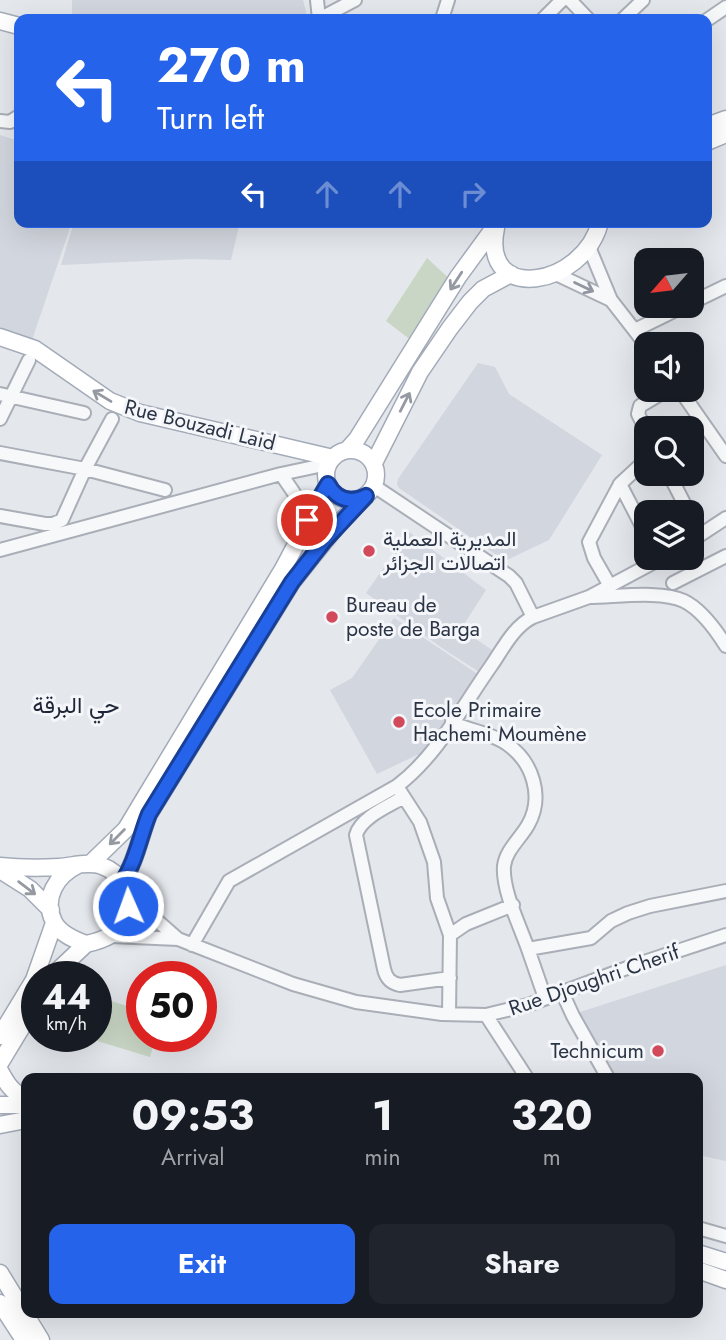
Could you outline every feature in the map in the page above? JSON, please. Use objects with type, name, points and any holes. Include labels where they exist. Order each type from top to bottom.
[{"type":"main road","points":[[348,449],[357,439],[458,277],[494,228]]},
{"type":"main road","points":[[497,228],[494,249],[497,259],[511,274],[523,279],[535,279],[556,274],[578,261],[598,228]]},
{"type":"main road","points":[[374,463],[420,372],[450,328],[483,289],[511,274]]},
{"type":"main road","name":"Rue Bouzadi Laid","points":[[0,337],[35,349],[110,401],[140,413],[330,461]]},
{"type":"main road","points":[[125,888],[149,814],[292,582],[325,540],[370,491],[377,474],[374,463],[363,452],[348,449],[340,451],[330,461],[326,474],[334,493],[344,499],[355,500],[370,491]]},
{"type":"main road","points":[[0,1035],[34,980],[52,917],[50,899],[59,878],[84,864],[126,828],[283,569],[328,484]]},
{"type":"main road","points":[[0,868],[84,864],[102,866],[114,872],[125,888],[128,906],[126,918],[111,936],[86,944],[68,961]]},
{"type":"main road","points":[[0,868],[30,889],[64,933],[86,944]]},
{"type":"main road","points":[[0,1063],[21,1028]]},
{"type":"main road","points":[[0,1070],[13,1092],[21,1096]]},
{"type":"main road","points":[[0,1105],[21,1105]]},
{"type":"main road","points":[[0,1125],[21,1121]]},
{"type":"main road","points":[[703,1255],[726,1262]]},
{"type":"main road","points":[[703,1272],[726,1280]]},
{"type":"main road","points":[[0,1273],[21,1307]]},
{"type":"main road","points":[[0,1303],[24,1340]]},
{"type":"main road","points":[[28,1318],[41,1340]]},
{"type":"street","points":[[328,14],[355,0]]},
{"type":"street","points":[[548,14],[562,0]]},
{"type":"street","points":[[570,0],[583,14]]},
{"type":"street","points":[[628,14],[643,0]]},
{"type":"street","points":[[589,247],[611,300],[635,330],[660,318]]},
{"type":"street","points":[[556,274],[611,300]]},
{"type":"street","points":[[704,297],[726,286]]},
{"type":"street","points":[[0,419],[5,395],[29,360]]},
{"type":"street","points":[[5,395],[84,413]]},
{"type":"street","points":[[639,416],[640,406],[647,402]]},
{"type":"street","points":[[688,402],[726,456]]},
{"type":"street","points":[[0,516],[45,524],[62,520],[111,419]]},
{"type":"street","points":[[0,453],[85,469],[166,490]]},
{"type":"street","points":[[0,550],[330,461]]},
{"type":"street","points":[[610,586],[594,558],[589,542],[620,484],[634,471]]},
{"type":"street","points":[[281,474],[307,520]]},
{"type":"street","points":[[620,484],[634,511]]},
{"type":"street","points":[[370,491],[509,576],[516,583],[533,617]]},
{"type":"street","points":[[704,533],[726,518]]},
{"type":"street","points":[[673,583],[726,556]]},
{"type":"street","points":[[450,978],[400,985],[393,983],[386,976],[356,835],[363,822],[400,792],[516,629],[533,617],[589,597],[640,570]]},
{"type":"street","points":[[666,570],[684,601],[705,617],[726,646]]},
{"type":"street","points":[[589,597],[661,596],[684,601]]},
{"type":"street","points":[[452,722],[506,743],[520,756],[536,782],[537,795],[531,821],[507,854],[504,867],[505,881],[545,998]]},
{"type":"street","points":[[400,792],[420,822],[434,862],[437,898],[450,935],[449,1014]]},
{"type":"street","points":[[192,945],[229,881],[400,792]]},
{"type":"street","points":[[125,888],[178,939]]},
{"type":"street","points":[[528,949],[591,938],[611,921],[650,905],[726,891]]},
{"type":"street","points":[[450,935],[466,924],[513,905]]},
{"type":"street","name":"Rue Djoughri Cherif","points":[[178,939],[293,985],[356,1002],[449,1014],[486,1015],[545,998],[726,935]]},
{"type":"street","points":[[111,936],[178,939]]},
{"type":"street","points":[[562,992],[605,1073]]},
{"type":"street","points":[[486,1015],[524,1073]]},
{"type":"street","points":[[703,1229],[726,1236]]},
{"type":"shaded area","points":[[72,0],[303,0],[307,14],[72,14]]},
{"type":"shaded area","points":[[0,135],[14,139],[14,228],[70,228],[31,343],[0,333]]},
{"type":"shaded area","points":[[72,228],[239,228],[231,260],[190,259],[61,265]]},
{"type":"shaded area","points":[[478,363],[495,367],[509,394],[602,455],[549,540],[505,561],[397,484]]},
{"type":"shaded area","points":[[409,532],[486,590],[461,629],[498,654],[484,675],[366,593]]},
{"type":"shaded area","name":"Ecole Primaire Hachemi Moumène","points":[[394,618],[482,677],[429,754],[417,755],[377,774],[330,690],[352,678]]},
{"type":"shaded area","name":"Technicum","points":[[726,965],[726,1161],[703,1156],[703,1073],[603,1073],[577,1013]]},
{"type":"green space","points":[[427,258],[454,283],[416,344],[386,321]]},
{"type":"green space","points":[[112,1001],[126,1006],[126,1050],[112,1045]]},
{"type":"green space","points":[[134,1052],[151,1052],[150,1057]]},
{"type":"place","name":"المديرية العملية اتصالات الجزائر","points":[[369,551]]},
{"type":"place","name":"Bureau de poste de Barga","points":[[332,617]]},
{"type":"place","name":"Ecole Primaire Hachemi Moumène","points":[[399,722]]},
{"type":"place","name":"Technicum","points":[[658,1051]]},
{"type":"district","name":"حي البرقة","points":[[76,705]]},
{"type":"route","points":[[128,906],[128,895],[122,882],[131,868],[149,814],[292,582],[339,523],[366,496],[355,500],[344,499],[334,493],[328,484],[307,520]]}]
